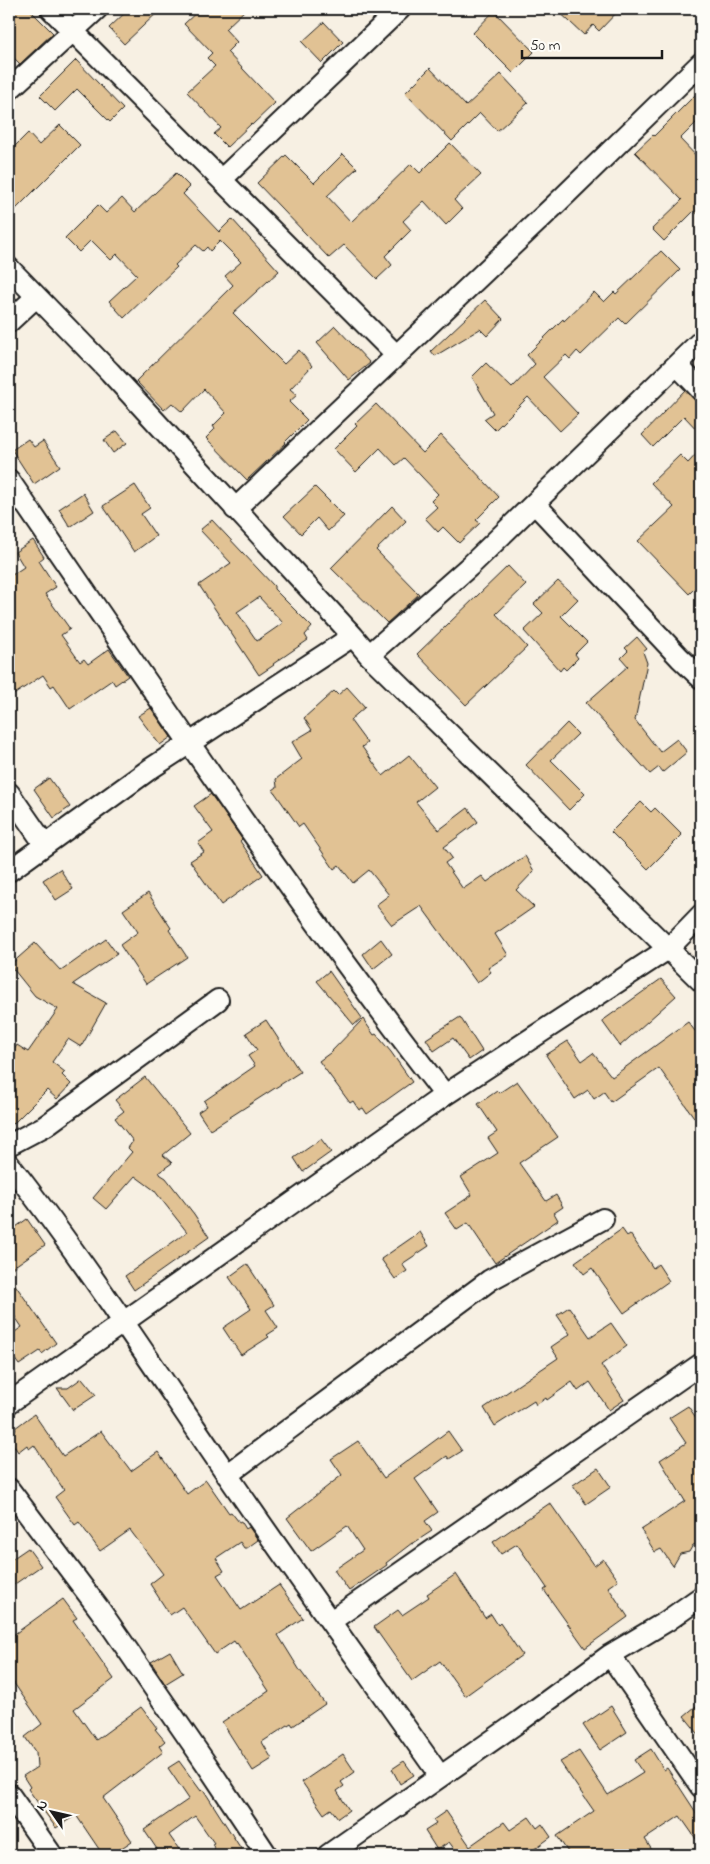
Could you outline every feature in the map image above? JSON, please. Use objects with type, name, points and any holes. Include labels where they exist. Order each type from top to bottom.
[{"type":"street","points":[[51,9],[396,355]]},
{"type":"street","points":[[9,90],[97,9]]},
{"type":"street","points":[[222,179],[400,9]]},
{"type":"street","points":[[235,509],[555,205],[701,63]]},
{"type":"street","points":[[9,268],[110,372],[353,636],[369,656],[701,981]]},
{"type":"street","points":[[9,322],[36,297]]},
{"type":"street","points":[[369,656],[535,504],[701,341]]},
{"type":"street","points":[[677,365],[701,390]]},
{"type":"street","points":[[9,480],[189,744],[394,1030],[445,1095]]},
{"type":"street","points":[[535,504],[701,678]]},
{"type":"street","points":[[9,871],[150,769],[353,636]]},
{"type":"street","points":[[9,793],[45,845]]},
{"type":"street","points":[[9,1403],[445,1095],[668,949],[701,916]]},
{"type":"street","points":[[9,1145],[45,1126],[218,1000]]},
{"type":"street","points":[[9,1164],[45,1210],[124,1322],[227,1475],[440,1776]]},
{"type":"street","points":[[227,1475],[490,1280],[602,1219]]},
{"type":"street","points":[[331,1621],[701,1364]]},
{"type":"street","points":[[9,1489],[100,1610],[267,1855]]},
{"type":"street","points":[[328,1855],[520,1721],[610,1655],[667,1621],[701,1597]]},
{"type":"street","points":[[610,1655],[701,1787]]},
{"type":"street","points":[[12,1806],[52,1855]]},
{"type":"building","points":[[9,9],[29,9],[53,33],[20,64],[9,53]]},
{"type":"building","points":[[129,9],[161,9],[124,44],[109,28]]},
{"type":"building","points":[[200,9],[246,9],[225,29],[237,42],[227,52],[275,103],[227,147],[214,134],[221,128],[187,92],[215,66],[207,58],[212,53],[184,24]]},
{"type":"building","points":[[556,9],[620,9],[599,31],[593,25],[584,35]]},
{"type":"building","points":[[494,11],[534,52],[513,73],[473,33]]},
{"type":"building","points":[[324,22],[343,42],[322,63],[302,42]]},
{"type":"building","points":[[76,60],[123,109],[110,122],[77,89],[55,111],[40,96]]},
{"type":"building","points":[[430,68],[466,106],[501,74],[528,103],[497,131],[480,113],[452,141],[405,93]]},
{"type":"building","points":[[701,89],[701,118],[680,139],[701,161],[701,217],[694,211],[664,241],[652,229],[682,200],[635,152],[654,136]]},
{"type":"building","points":[[60,125],[80,145],[9,216],[9,152],[28,133],[39,145]]},
{"type":"building","points":[[450,143],[481,175],[454,200],[462,209],[446,225],[424,201],[403,221],[411,230],[385,256],[392,265],[377,279],[344,245],[329,258],[257,183],[286,155],[314,183],[343,154],[357,168],[327,196],[351,222],[411,164],[420,173]]},
{"type":"building","points":[[176,173],[190,187],[183,194],[219,232],[232,219],[279,271],[233,313],[284,364],[299,350],[312,366],[290,389],[297,395],[289,402],[307,420],[247,480],[206,438],[215,429],[213,426],[226,413],[204,389],[182,412],[172,403],[164,410],[136,381],[233,285],[225,276],[241,262],[220,241],[210,251],[207,247],[203,251],[196,245],[175,265],[177,267],[124,318],[109,301],[137,275],[117,254],[111,260],[91,240],[79,252],[65,238],[98,205],[106,213],[122,198],[135,212]]},
{"type":"building","points":[[661,251],[680,270],[625,324],[619,318],[581,355],[577,351],[570,359],[566,355],[543,377],[578,414],[560,431],[528,397],[495,430],[484,419],[493,413],[472,377],[486,363],[512,388],[535,364],[527,355],[563,319],[564,321],[594,292],[604,302],[614,292],[616,294]]},
{"type":"building","points":[[485,300],[503,319],[487,336],[480,329],[435,356],[431,351]]},
{"type":"building","points":[[335,326],[370,363],[349,380],[317,343]]},
{"type":"building","points":[[685,390],[701,407],[701,434],[684,416],[653,447],[642,435]]},
{"type":"building","points":[[376,404],[423,453],[441,435],[499,497],[476,520],[480,523],[459,543],[443,527],[438,532],[425,518],[437,507],[431,501],[438,494],[404,458],[396,465],[380,448],[356,472],[334,449],[357,426],[355,424]]},
{"type":"building","points":[[117,431],[127,443],[113,453],[104,440]]},
{"type":"building","points":[[28,439],[34,447],[43,441],[60,466],[34,484],[12,450]]},
{"type":"building","points":[[701,449],[701,582],[689,594],[638,541],[674,507],[651,483],[680,455],[688,463]]},
{"type":"building","points":[[135,485],[150,508],[141,514],[156,536],[134,552],[103,506]]},
{"type":"building","points":[[315,487],[344,516],[328,531],[317,518],[301,534],[284,516]]},
{"type":"building","points":[[83,493],[94,511],[70,527],[59,509]]},
{"type":"building","points":[[392,506],[406,521],[376,550],[419,594],[387,623],[331,568]]},
{"type":"building","points":[[212,520],[274,586],[274,589],[312,627],[305,635],[308,640],[259,675],[199,585],[231,563],[200,530]],"holes":[[[259,597],[283,623],[257,641],[237,612]]]},
{"type":"building","points":[[33,540],[44,557],[39,561],[56,587],[45,594],[70,629],[61,635],[80,662],[84,659],[88,664],[109,649],[128,676],[115,685],[112,680],[70,709],[54,685],[51,687],[43,675],[9,698],[9,577],[24,567],[15,552]]},
{"type":"building","points":[[508,566],[526,585],[496,614],[527,647],[466,705],[417,654]]},
{"type":"building","points":[[558,581],[578,599],[561,616],[587,642],[575,654],[578,658],[566,670],[563,667],[560,671],[524,631],[543,613],[534,604]]},
{"type":"building","points":[[637,637],[647,649],[643,652],[647,663],[635,720],[660,752],[677,739],[687,752],[663,772],[659,767],[650,774],[586,703],[628,666],[621,658],[628,651],[625,648]]},
{"type":"building","points":[[347,687],[365,707],[350,720],[367,743],[362,747],[383,776],[409,755],[435,787],[416,802],[439,830],[468,808],[478,822],[444,847],[452,858],[445,863],[463,889],[482,876],[487,882],[525,856],[534,871],[516,890],[534,907],[495,934],[508,955],[488,968],[491,972],[477,983],[421,906],[392,925],[376,905],[389,895],[369,870],[353,883],[339,865],[334,869],[303,824],[299,827],[273,790],[277,787],[276,779],[302,759],[292,742],[312,730],[304,718],[334,691],[338,695]]},
{"type":"building","points":[[151,708],[171,737],[160,745],[138,716]]},
{"type":"building","points":[[567,723],[578,734],[551,760],[585,794],[569,810],[526,765]]},
{"type":"building","points":[[49,778],[70,807],[54,818],[34,789]]},
{"type":"building","points":[[211,794],[242,839],[240,841],[263,875],[221,905],[190,861],[204,852],[198,843],[213,832],[194,806]]},
{"type":"building","points":[[641,802],[651,812],[655,808],[682,835],[648,869],[611,832]]},
{"type":"building","points":[[60,869],[73,889],[56,900],[43,880]]},
{"type":"building","points":[[148,893],[187,957],[146,984],[120,945],[138,932],[123,910]]},
{"type":"building","points":[[106,939],[117,954],[73,984],[106,1003],[81,1047],[68,1039],[52,1062],[65,1072],[62,1075],[71,1084],[57,1099],[47,1090],[9,1128],[9,1058],[17,1045],[28,1052],[58,1009],[35,996],[10,965],[35,943],[61,971]]},
{"type":"building","points":[[381,939],[392,954],[373,969],[363,954]]},
{"type":"building","points":[[329,971],[362,1018],[354,1025],[317,981]]},
{"type":"building","points":[[661,979],[676,996],[620,1046],[602,1021]]},
{"type":"building","points":[[460,1017],[482,1051],[469,1060],[453,1038],[434,1051],[426,1039]]},
{"type":"building","points":[[363,1019],[374,1035],[376,1034],[391,1052],[412,1082],[367,1114],[363,1108],[359,1110],[353,1101],[350,1103],[319,1061],[330,1053]]},
{"type":"building","points":[[266,1020],[300,1072],[210,1130],[198,1112],[207,1106],[204,1101],[255,1066],[248,1056],[257,1050],[246,1033]]},
{"type":"building","points":[[688,1022],[695,1031],[701,1027],[701,1127],[659,1068],[611,1102],[604,1092],[594,1099],[588,1090],[575,1099],[546,1055],[568,1041],[582,1061],[593,1053],[612,1077]]},
{"type":"building","points":[[145,1077],[190,1133],[163,1155],[172,1163],[158,1173],[166,1178],[209,1237],[134,1290],[125,1276],[187,1232],[154,1190],[135,1176],[106,1209],[93,1198],[132,1152],[128,1148],[133,1141],[115,1118],[124,1111],[115,1100]]},
{"type":"building","points":[[517,1081],[558,1137],[519,1163],[546,1201],[556,1195],[563,1207],[554,1213],[558,1220],[495,1263],[468,1223],[457,1230],[445,1213],[472,1195],[461,1177],[498,1153],[488,1138],[497,1132],[478,1104],[497,1091],[499,1093]]},
{"type":"building","points":[[321,1139],[331,1152],[303,1172],[294,1158]]},
{"type":"building","points":[[27,1219],[45,1245],[9,1270],[9,1232]]},
{"type":"building","points":[[622,1229],[627,1236],[630,1234],[653,1268],[658,1264],[669,1281],[624,1313],[592,1268],[584,1274],[575,1262]]},
{"type":"building","points":[[420,1232],[429,1246],[402,1264],[407,1271],[395,1279],[381,1259]]},
{"type":"building","points":[[247,1264],[274,1305],[266,1310],[278,1328],[267,1335],[269,1337],[241,1355],[223,1328],[251,1309],[229,1277]]},
{"type":"building","points":[[9,1276],[56,1343],[42,1354],[40,1351],[19,1365],[9,1351],[9,1336],[22,1327],[9,1308]]},
{"type":"building","points":[[569,1307],[590,1337],[611,1323],[627,1346],[601,1365],[624,1400],[609,1410],[590,1382],[578,1391],[572,1382],[547,1400],[546,1398],[536,1405],[534,1401],[495,1426],[484,1408],[558,1358],[551,1347],[570,1334],[557,1315]]},
{"type":"building","points":[[82,1378],[96,1395],[73,1410],[57,1388],[68,1388]]},
{"type":"building","points":[[688,1406],[701,1425],[701,1543],[693,1545],[689,1552],[680,1554],[673,1566],[661,1549],[655,1552],[641,1530],[685,1501],[660,1460],[686,1443],[669,1418]]},
{"type":"building","points":[[34,1414],[63,1456],[101,1431],[131,1471],[158,1452],[187,1494],[206,1480],[229,1513],[231,1512],[239,1522],[241,1521],[246,1529],[249,1527],[258,1540],[247,1548],[244,1548],[240,1542],[216,1558],[224,1571],[217,1575],[241,1610],[279,1585],[303,1618],[278,1635],[299,1669],[325,1704],[293,1726],[291,1723],[262,1742],[272,1759],[253,1771],[222,1722],[269,1691],[237,1643],[234,1641],[215,1654],[182,1607],[170,1615],[150,1584],[163,1574],[130,1530],[100,1551],[79,1522],[75,1525],[55,1497],[64,1490],[34,1445],[29,1449],[27,1445],[18,1452],[9,1438],[9,1434],[16,1430],[15,1428]]},
{"type":"building","points":[[448,1431],[462,1451],[449,1459],[447,1456],[415,1479],[438,1512],[425,1521],[432,1531],[412,1543],[386,1563],[387,1565],[349,1591],[334,1570],[363,1550],[347,1526],[311,1551],[287,1518],[342,1475],[331,1459],[358,1441],[384,1478]]},
{"type":"building","points":[[598,1468],[611,1487],[586,1504],[573,1485]]},
{"type":"building","points":[[550,1503],[594,1566],[603,1559],[618,1580],[608,1587],[628,1617],[585,1648],[544,1590],[547,1588],[517,1544],[501,1554],[493,1542]]},
{"type":"building","points":[[28,1548],[41,1566],[9,1588],[9,1561]]},
{"type":"building","points":[[456,1574],[485,1618],[491,1614],[498,1625],[500,1623],[522,1655],[465,1696],[440,1661],[412,1681],[374,1627],[398,1610],[402,1615],[429,1597],[427,1594]]},
{"type":"building","points":[[63,1599],[77,1618],[73,1620],[114,1679],[74,1709],[96,1740],[141,1707],[165,1741],[159,1746],[163,1752],[103,1798],[132,1841],[111,1855],[103,1855],[76,1815],[56,1828],[28,1789],[30,1787],[23,1776],[37,1767],[36,1753],[25,1737],[42,1724],[9,1676],[9,1638]]},
{"type":"building","points":[[170,1651],[183,1673],[165,1684],[151,1662]]},
{"type":"building","points":[[701,1702],[701,1737],[684,1716]]},
{"type":"building","points":[[611,1706],[627,1732],[600,1750],[583,1725]]},
{"type":"building","points":[[651,1749],[664,1770],[667,1768],[701,1820],[701,1846],[680,1816],[645,1839],[655,1855],[570,1855],[557,1836],[594,1811],[560,1762],[579,1751],[608,1795],[643,1773],[634,1760]]},
{"type":"building","points":[[343,1754],[355,1772],[341,1782],[344,1786],[337,1791],[349,1810],[338,1818],[331,1809],[324,1814],[302,1782]]},
{"type":"building","points":[[179,1761],[201,1791],[203,1789],[245,1855],[218,1855],[212,1844],[214,1843],[195,1816],[169,1835],[183,1855],[161,1855],[144,1830],[189,1799],[168,1768]]},
{"type":"building","points":[[404,1761],[414,1775],[400,1784],[392,1769]]},
{"type":"building","points":[[446,1811],[470,1846],[504,1822],[510,1830],[529,1817],[537,1828],[542,1824],[551,1837],[526,1855],[457,1855],[449,1842],[437,1850],[425,1831],[436,1824],[433,1820]]}]
